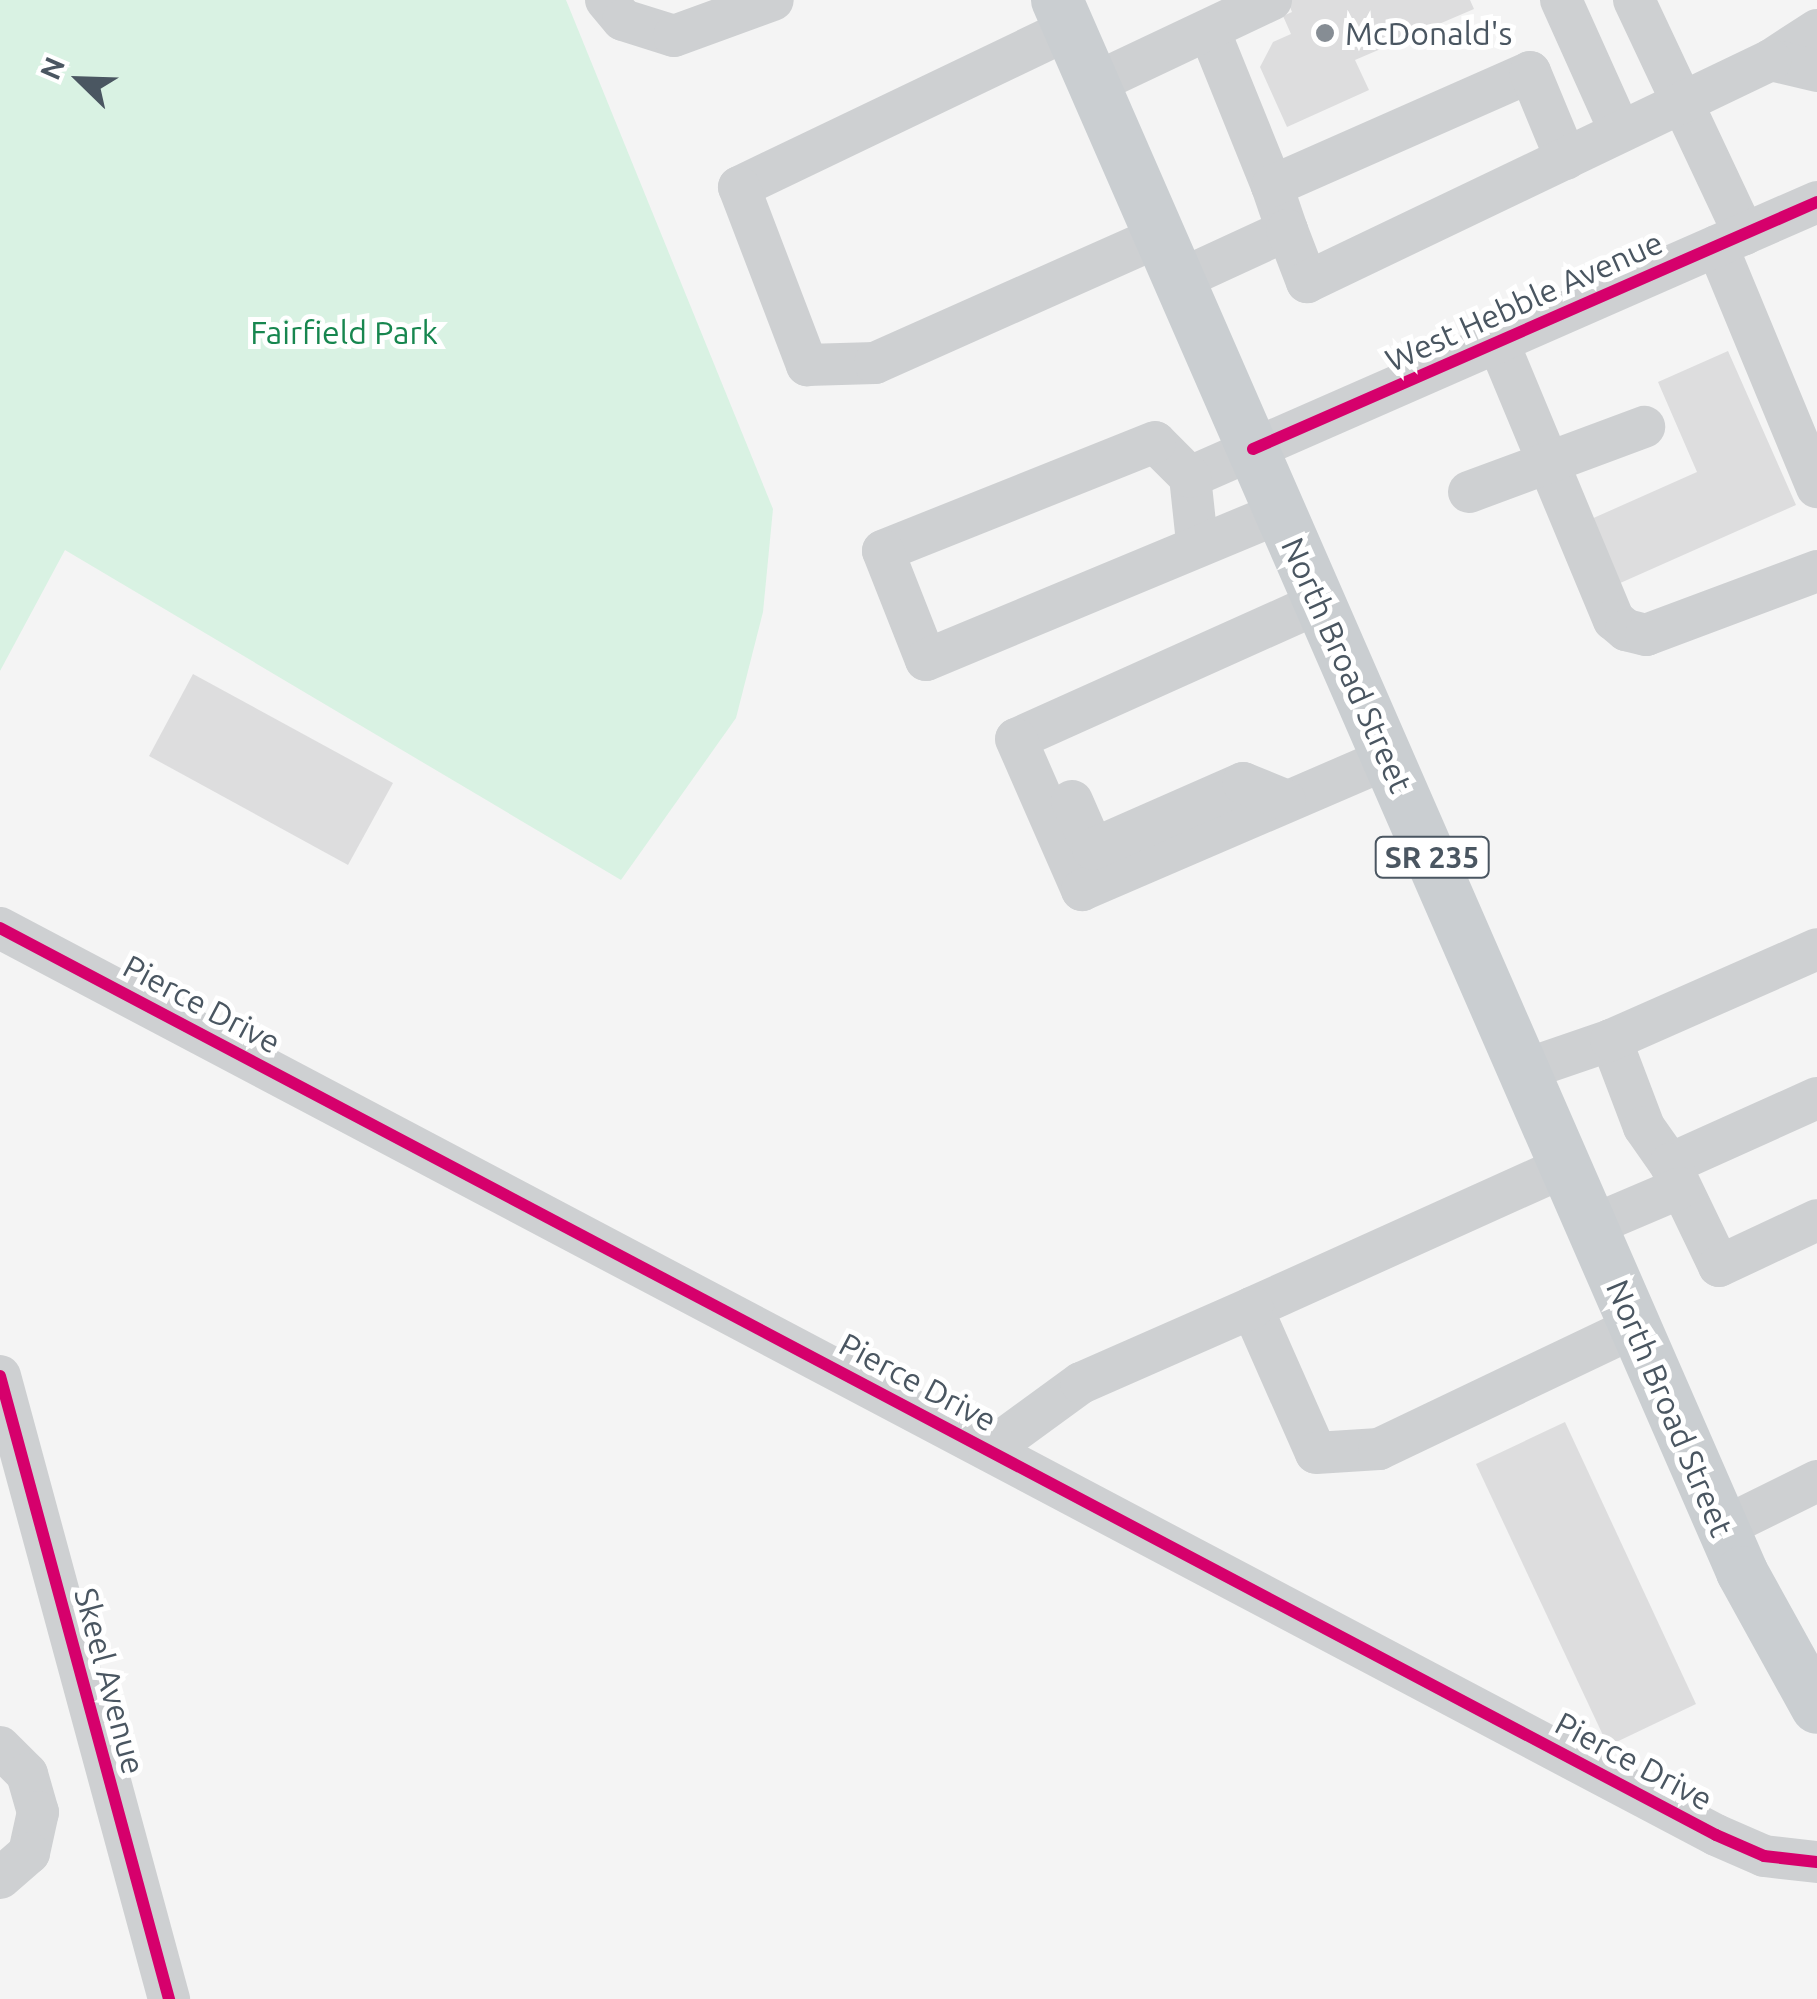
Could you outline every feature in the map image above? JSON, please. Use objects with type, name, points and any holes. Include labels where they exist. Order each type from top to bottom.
[{"type":"main road","name":"North Broad Street","points":[[1063,14],[1722,1528],[1816,1705]]},
{"type":"street","points":[[606,0],[623,20],[674,36],[773,0]]},
{"type":"street","points":[[1093,84],[1271,0]]},
{"type":"street","points":[[1560,0],[1620,132]]},
{"type":"street","points":[[1634,0],[1684,101],[1731,240],[1757,343],[1817,487]]},
{"type":"street","points":[[1063,14],[739,187],[807,365],[875,363],[1169,258],[1287,230]]},
{"type":"street","points":[[1209,30],[1307,282],[1771,60],[1817,30]]},
{"type":"street","points":[[1771,60],[1817,71]]},
{"type":"street","points":[[1272,186],[1530,72],[1566,159]]},
{"type":"street","name":"West Hebble Avenue","points":[[1190,478],[1817,202]]},
{"type":"street","points":[[1498,342],[1614,620],[1626,630],[1646,635],[1817,571]]},
{"type":"street","points":[[1470,492],[1644,427]]},
{"type":"street","points":[[1197,542],[1190,478],[1155,442],[883,551],[926,660],[1197,542],[1280,513]]},
{"type":"street","points":[[1322,602],[1016,739],[1082,890],[1389,758]]},
{"type":"street","name":"Pierce Drive","points":[[0,928],[1716,1836],[1764,1856],[1817,1862]]},
{"type":"street","points":[[1524,1070],[1611,1040],[1817,950]]},
{"type":"street","points":[[1611,1040],[1644,1127],[1675,1176],[1719,1266],[1817,1220]]},
{"type":"street","points":[[1591,1226],[1817,1098]]},
{"type":"street","points":[[989,1450],[1081,1383],[1566,1166]]},
{"type":"street","points":[[1252,1308],[1316,1453],[1379,1449],[1635,1327]]},
{"type":"street","name":"Skeel Avenue","points":[[0,1376],[168,1999]]},
{"type":"street","points":[[1722,1528],[1817,1481]]},
{"type":"street","points":[[0,1747],[27,1774],[38,1812],[29,1852],[0,1878]]},
{"type":"green space","name":"Fairfield Park","points":[[0,0],[566,0],[773,509],[763,612],[736,718],[621,880],[65,550],[0,671]]},
{"type":"building","points":[[1287,0],[1470,0],[1474,9],[1355,60],[1369,90],[1287,127],[1260,67],[1273,42],[1291,34],[1283,16],[1292,12]]},
{"type":"building","points":[[1728,351],[1796,505],[1618,584],[1589,520],[1697,472],[1658,382]]},
{"type":"building","points":[[193,674],[393,783],[348,865],[149,756]]},
{"type":"building","points":[[1565,1422],[1696,1704],[1608,1746],[1476,1464]]},
{"type":"cycle path","points":[[1253,449],[1817,202]]},
{"type":"cycle path","points":[[0,928],[1716,1835],[1764,1856],[1817,1862]]},
{"type":"cycle path","points":[[0,1376],[169,1999]]},
{"type":"place","name":"McDonald's","points":[[1325,33]]}]
